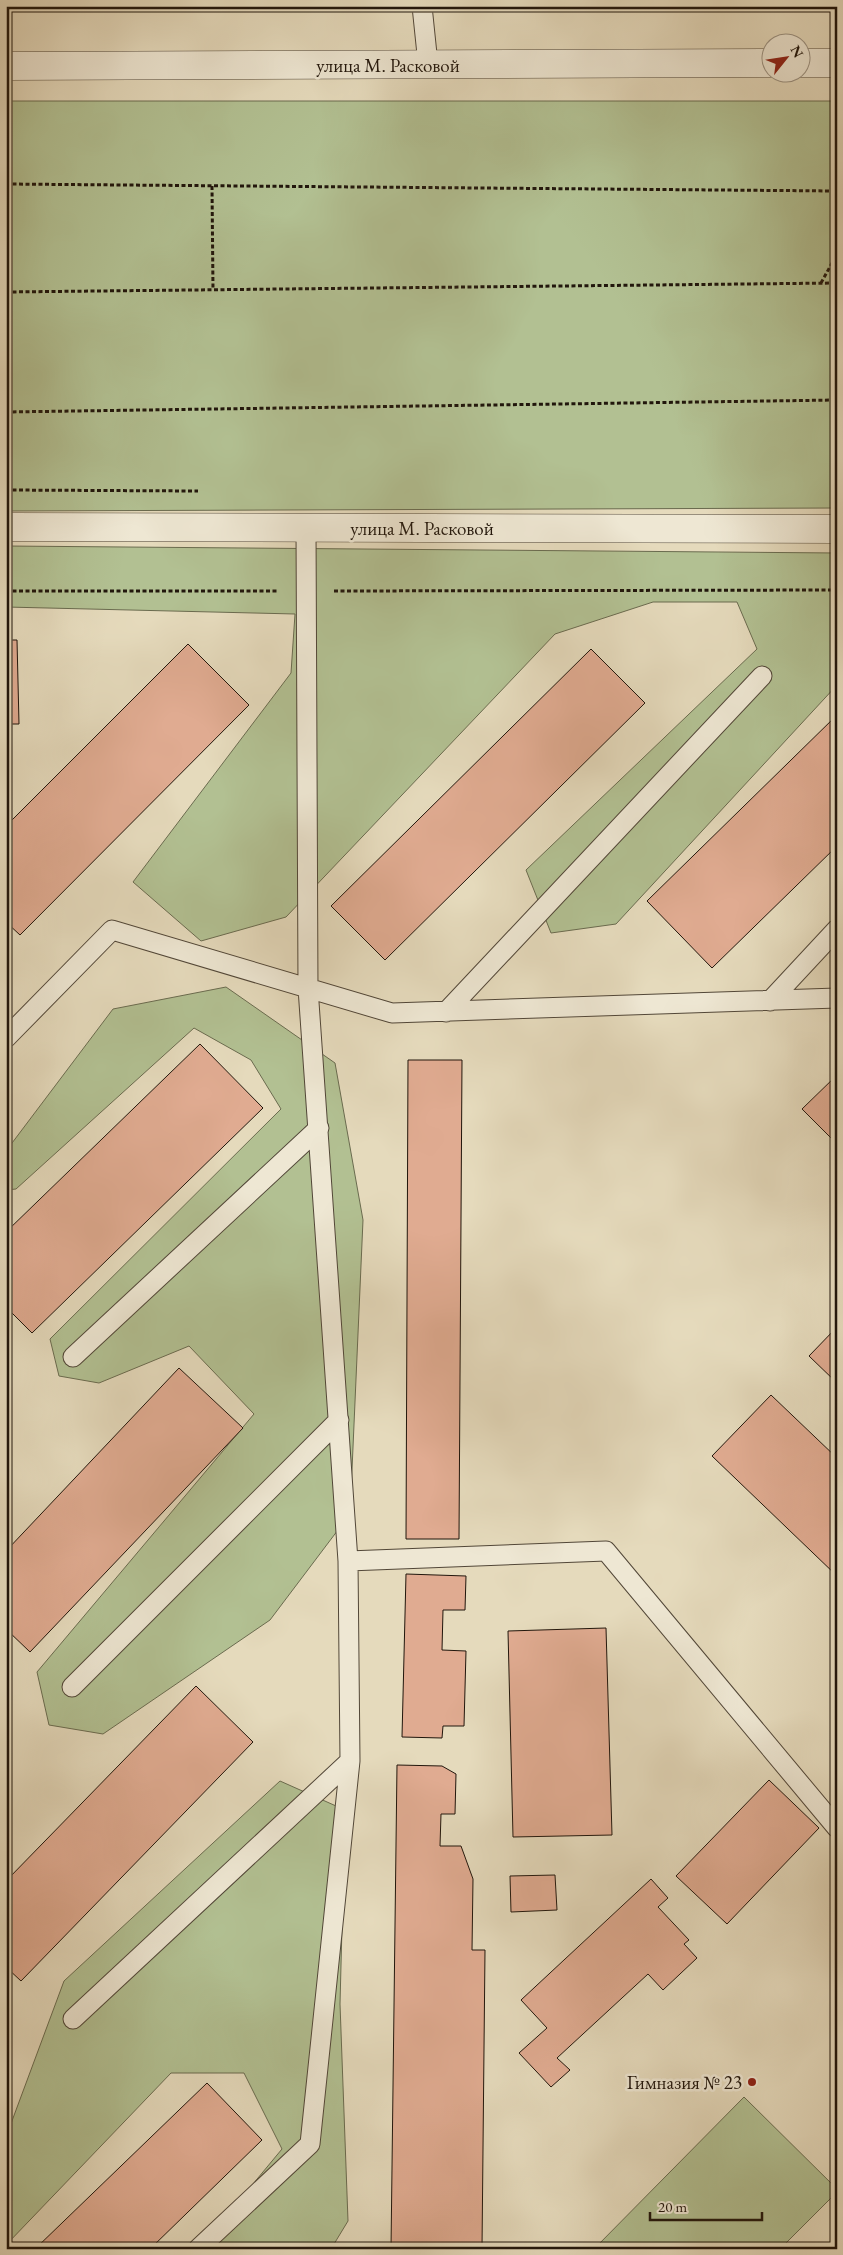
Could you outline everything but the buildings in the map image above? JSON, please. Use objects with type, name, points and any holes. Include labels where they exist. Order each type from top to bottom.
[{"type":"street","name":"улица М. Расковой","points":[[6,66],[760,63]]},
{"type":"street","points":[[810,63],[837,63]]},
{"type":"street","name":"улица М. Расковой","points":[[6,527],[837,529]]},
{"type":"lane","points":[[422,6],[428,64]]},
{"type":"lane","points":[[198,2249],[310,2144],[350,1760],[348,1561],[308,988],[306,528]]},
{"type":"lane","points":[[446,1012],[762,676]]},
{"type":"lane","points":[[770,1000],[837,929]]},
{"type":"lane","points":[[6,1038],[112,930],[392,1013],[837,998]]},
{"type":"lane","points":[[73,1357],[319,1128]]},
{"type":"lane","points":[[72,1687],[339,1420]]},
{"type":"lane","points":[[348,1561],[606,1551],[837,1828]]},
{"type":"lane","points":[[74,2019],[350,1760]]},
{"type":"path","points":[[6,184],[837,191]]},
{"type":"path","points":[[212,186],[213,290]]},
{"type":"path","points":[[821,283],[837,254]]},
{"type":"path","points":[[6,292],[837,283]]},
{"type":"path","points":[[6,412],[837,400]]},
{"type":"path","points":[[6,591],[837,590]]},
{"type":"green space","points":[[6,101],[837,101],[837,508],[6,511]]},
{"type":"green space","points":[[6,546],[837,553],[837,685],[616,924],[551,933],[526,870],[757,649],[737,602],[653,602],[555,634],[286,917],[201,941],[133,882],[291,673],[295,614],[6,607]]},
{"type":"green space","points":[[226,987],[335,1063],[363,1220],[348,1561],[344,1522],[270,1620],[103,1734],[49,1725],[37,1672],[254,1414],[189,1346],[99,1383],[59,1376],[50,1339],[281,1109],[251,1060],[194,1028],[16,1189],[6,1190],[6,1151],[113,1009]]},
{"type":"green space","points":[[280,1781],[345,1810],[340,2004],[348,2221],[331,2249],[199,2249],[282,2149],[244,2073],[171,2073],[6,2245],[6,2137],[64,1981]]},
{"type":"green space","points":[[744,2097],[837,2189],[837,2192],[780,2249],[594,2249]]},
{"type":"place","name":"Гимназия № 23","points":[[752,2082]]}]
